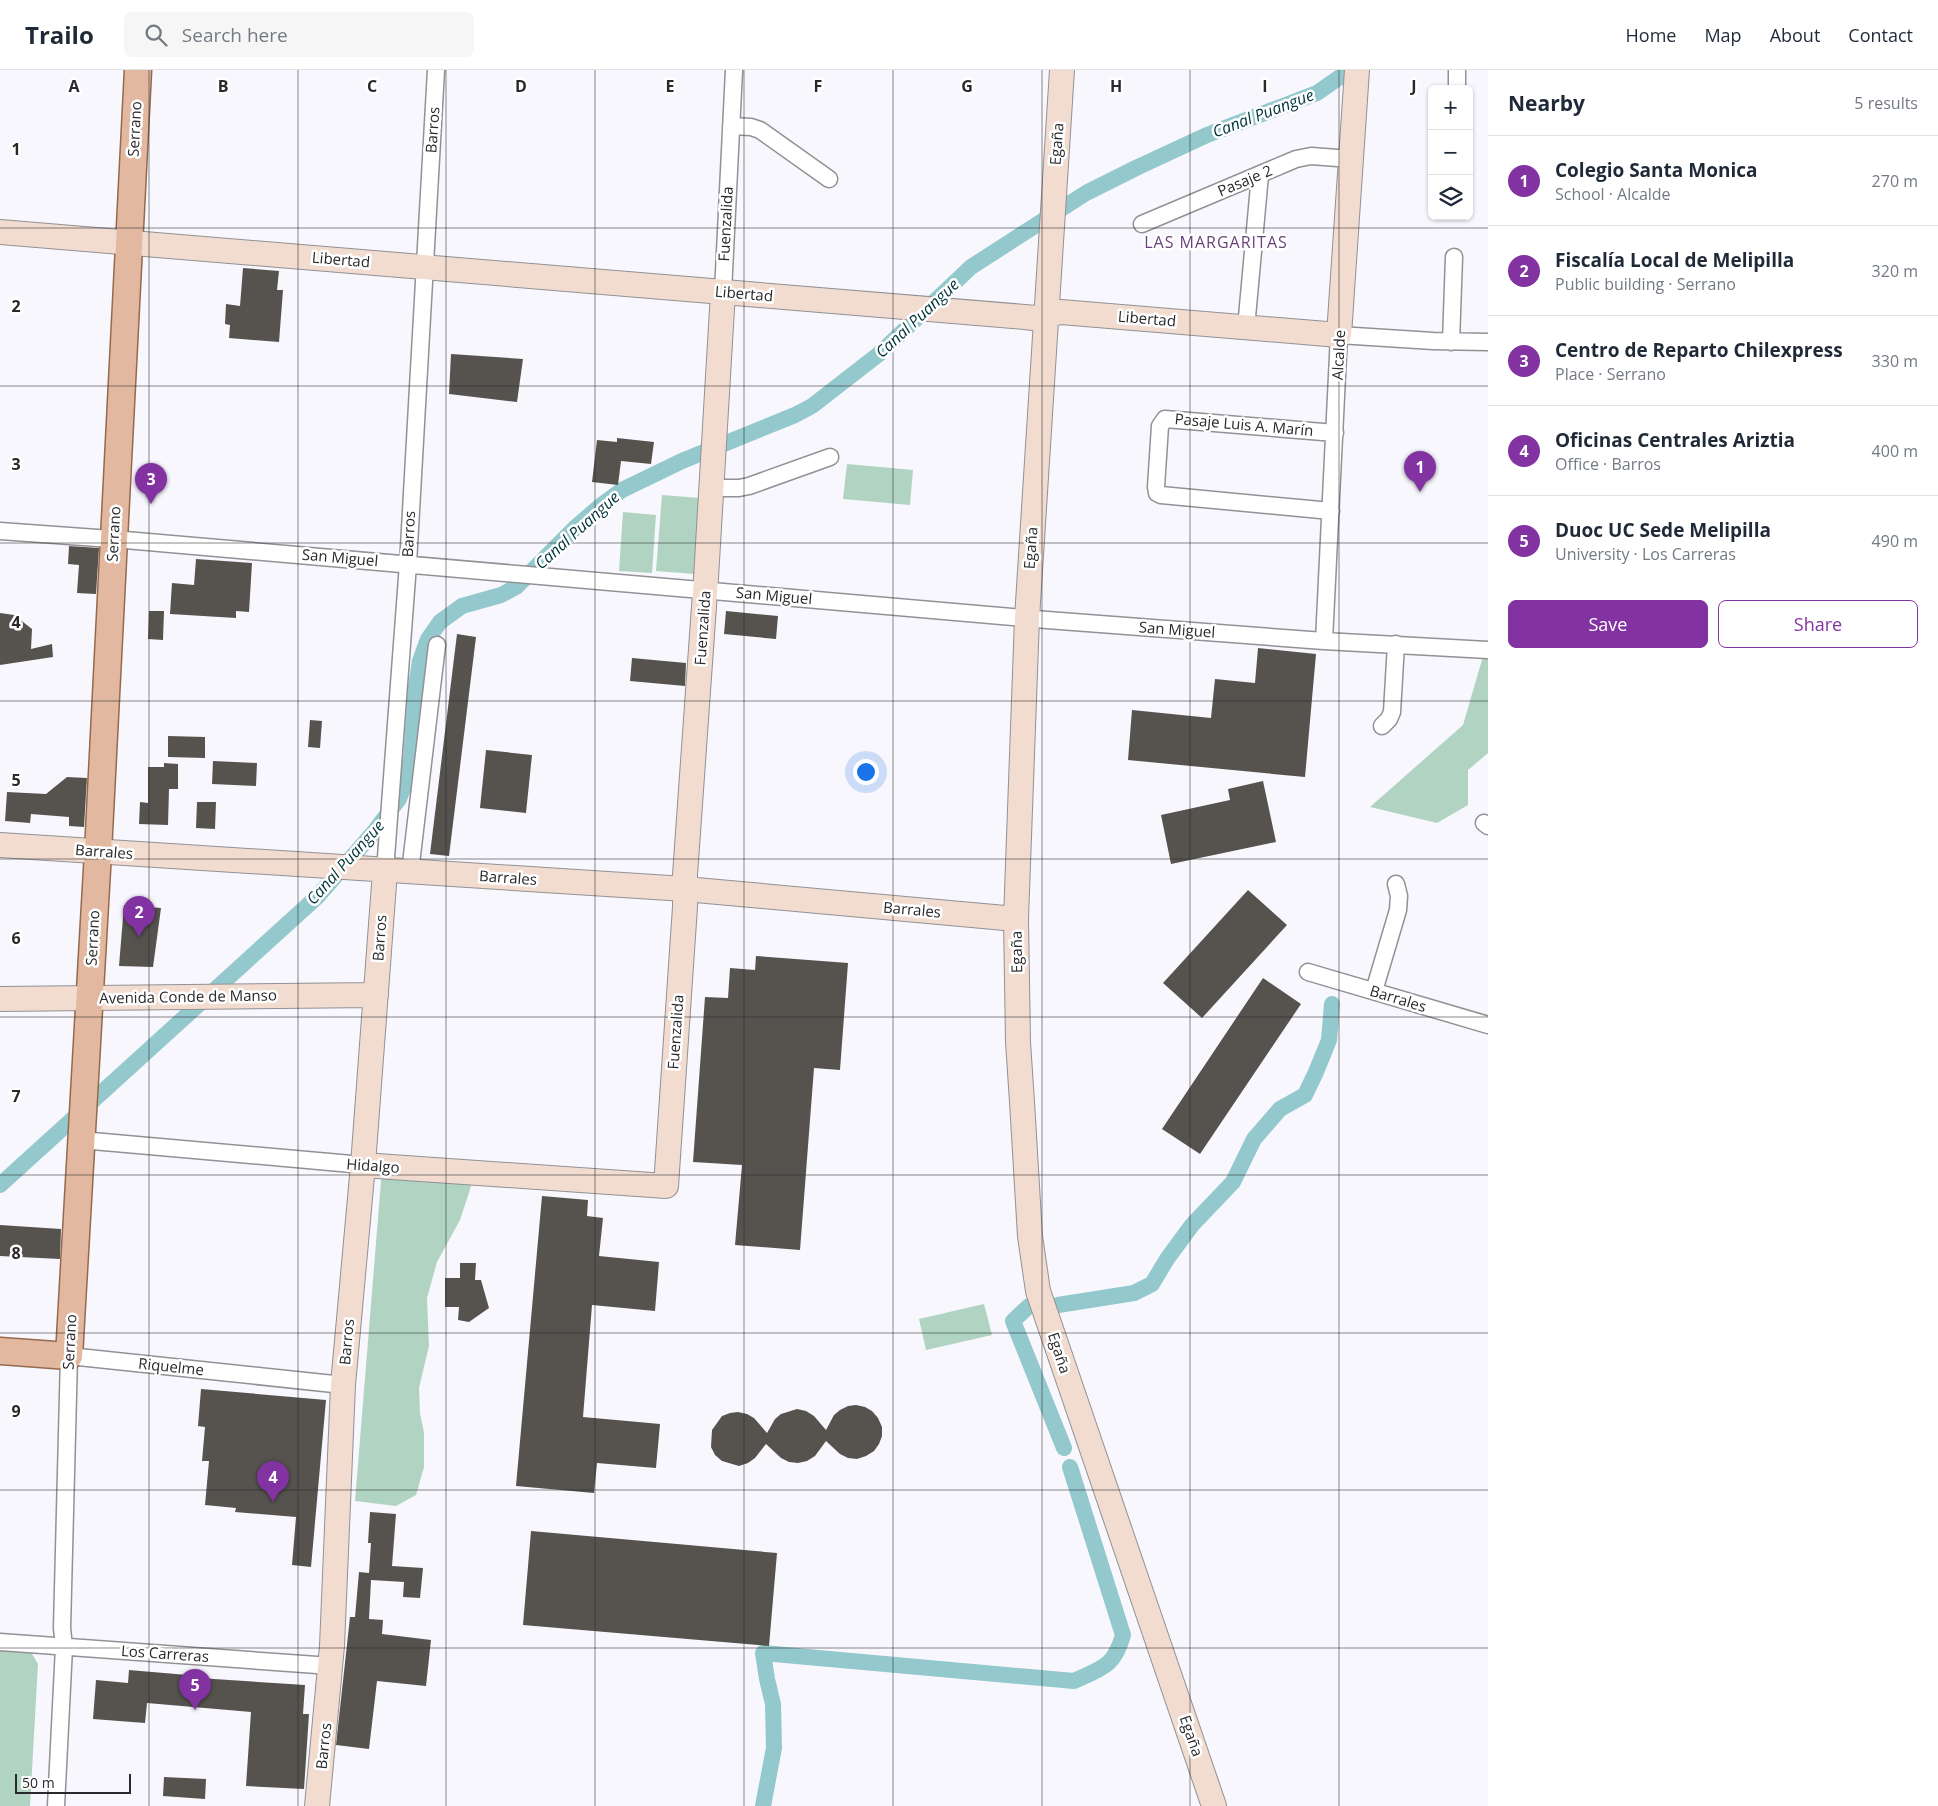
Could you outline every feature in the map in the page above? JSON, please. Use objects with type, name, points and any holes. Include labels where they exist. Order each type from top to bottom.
[{"type":"main road","name":"Serrano","points":[[69,1356],[98,852],[138,70]]},
{"type":"main road","name":"Riquelme","points":[[0,1352],[69,1356]]},
{"type":"street","name":"Barros","points":[[317,1806],[331,1666],[343,1385],[363,1165],[408,564],[436,70]]},
{"type":"street","name":"Fuenzalida","points":[[666,1186],[713,460],[734,70]]},
{"type":"street","name":"Egaña","points":[[1062,70],[1026,618],[1016,919],[1018,1042],[1030,1236],[1038,1291],[1214,1806]]},
{"type":"street","name":"Alcalde","points":[[1324,641],[1339,335],[1357,70]]},
{"type":"street","points":[[1457,85],[1458,70]]},
{"type":"street","points":[[731,126],[751,127],[760,130],[829,179]]},
{"type":"street","name":"Pasaje 2","points":[[1142,224],[1303,157],[1351,159]]},
{"type":"street","points":[[1246,328],[1260,175]]},
{"type":"street","name":"Libertad","points":[[0,232],[1033,318],[1061,312],[1339,335],[1452,342],[1488,342]]},
{"type":"street","points":[[1452,342],[1454,257]]},
{"type":"street","name":"Pasaje Luis A. Marín","points":[[1331,511],[1161,495],[1157,493],[1156,487],[1160,426],[1165,419],[1335,433]]},
{"type":"street","points":[[711,488],[739,488],[748,486],[830,458]]},
{"type":"street","name":"San Miguel","points":[[0,531],[114,539],[1026,618],[1324,641],[1488,650]]},
{"type":"street","points":[[1382,726],[1389,719],[1392,712],[1396,644]]},
{"type":"street","points":[[410,872],[437,645]]},
{"type":"street","name":"Barrales","points":[[0,845],[685,889],[1016,919]]},
{"type":"street","points":[[1374,991],[1398,910],[1399,896],[1396,884]]},
{"type":"street","name":"Barrales","points":[[1308,972],[1488,1025]]},
{"type":"street","name":"Avenida Conde de Manso","points":[[0,999],[376,995]]},
{"type":"street","name":"Hidalgo","points":[[82,1134],[363,1165],[666,1186]]},
{"type":"street","name":"Riquelme","points":[[69,1356],[343,1385]]},
{"type":"street","name":"Serrano","points":[[56,1806],[64,1647],[62,1628],[69,1356]]},
{"type":"street","name":"Los Carreras","points":[[0,1642],[331,1666]]},
{"type":"green space","points":[[847,464],[913,470],[910,505],[843,499]]},
{"type":"green space","points":[[662,495],[700,498],[694,574],[656,571]]},
{"type":"green space","points":[[623,512],[656,515],[652,573],[619,571]]},
{"type":"green space","points":[[1488,639],[1488,753],[1468,770],[1468,805],[1437,823],[1370,807],[1463,725]]},
{"type":"green space","points":[[382,1169],[475,1174],[460,1220],[437,1262],[427,1298],[429,1346],[419,1388],[420,1413],[424,1433],[424,1467],[416,1495],[396,1506],[355,1501]]},
{"type":"green space","points":[[984,1304],[992,1335],[926,1350],[919,1319]]},
{"type":"green space","points":[[0,1650],[31,1652],[38,1664],[30,1806],[0,1806]]},
{"type":"building","points":[[243,268],[279,271],[277,290],[283,290],[279,342],[229,338],[230,325],[225,324],[226,304],[240,306]]},
{"type":"building","points":[[451,354],[523,359],[517,402],[449,394]]},
{"type":"building","points":[[617,438],[654,442],[651,464],[621,461],[618,485],[592,482],[597,440],[617,442]]},
{"type":"building","points":[[69,546],[99,548],[96,594],[77,593],[79,565],[68,564]]},
{"type":"building","points":[[196,559],[252,563],[249,612],[236,611],[236,618],[170,614],[172,583],[194,585]]},
{"type":"building","points":[[149,611],[164,611],[163,640],[148,639]]},
{"type":"building","points":[[726,611],[778,616],[776,639],[724,634]]},
{"type":"building","points":[[0,613],[14,615],[32,629],[31,649],[52,644],[53,657],[0,665]]},
{"type":"building","points":[[457,634],[476,637],[449,856],[430,854]]},
{"type":"building","points":[[1258,648],[1316,654],[1305,777],[1128,760],[1132,710],[1211,718],[1215,679],[1255,683]]},
{"type":"building","points":[[632,658],[686,663],[685,686],[630,681]]},
{"type":"building","points":[[310,720],[322,721],[320,748],[308,747]]},
{"type":"building","points":[[168,736],[205,737],[205,758],[168,757]]},
{"type":"building","points":[[486,750],[532,755],[526,813],[480,808]]},
{"type":"building","points":[[213,761],[257,763],[256,786],[212,784]]},
{"type":"building","points":[[164,763],[178,764],[178,789],[169,789],[168,825],[139,824],[140,802],[148,803],[148,767],[164,767]]},
{"type":"building","points":[[67,777],[87,778],[84,827],[69,826],[69,817],[31,814],[30,823],[5,821],[7,792],[46,794]]},
{"type":"building","points":[[1263,781],[1276,842],[1171,864],[1161,815],[1230,800],[1228,789]]},
{"type":"building","points":[[197,802],[216,802],[215,829],[196,828]]},
{"type":"building","points":[[1248,890],[1287,925],[1202,1018],[1163,983]]},
{"type":"building","points":[[124,905],[161,908],[153,967],[119,966]]},
{"type":"building","points":[[756,956],[848,963],[840,1070],[814,1068],[800,1250],[735,1245],[742,1165],[693,1162],[705,997],[728,998],[730,968],[755,970]]},
{"type":"building","points":[[1263,978],[1301,1004],[1200,1154],[1162,1129]]},
{"type":"building","points":[[542,1196],[588,1200],[587,1216],[603,1218],[599,1256],[659,1262],[655,1311],[592,1305],[583,1417],[660,1424],[656,1468],[597,1463],[594,1493],[516,1486]]},
{"type":"building","points":[[0,1225],[61,1229],[60,1259],[0,1256]]},
{"type":"building","points":[[460,1263],[476,1263],[475,1280],[481,1280],[489,1308],[469,1322],[458,1320],[459,1307],[445,1307],[445,1278],[460,1278]]},
{"type":"building","points":[[201,1389],[326,1400],[311,1567],[292,1565],[296,1517],[235,1512],[236,1508],[205,1505],[209,1461],[202,1461],[205,1427],[198,1426]]},
{"type":"building","points":[[856,1405],[872,1411],[882,1427],[882,1436],[874,1451],[857,1459],[848,1458],[840,1454],[826,1441],[815,1456],[807,1461],[789,1462],[781,1458],[766,1444],[755,1458],[739,1466],[722,1461],[715,1455],[711,1447],[712,1430],[722,1416],[730,1413],[747,1414],[754,1418],[767,1433],[775,1419],[781,1414],[797,1409],[806,1411],[814,1416],[826,1430],[834,1415],[840,1410]]},
{"type":"building","points":[[370,1512],[396,1514],[392,1566],[423,1568],[420,1598],[403,1597],[404,1582],[371,1580],[369,1619],[383,1620],[382,1634],[431,1640],[426,1686],[377,1681],[369,1749],[336,1745],[350,1617],[355,1617],[359,1572],[369,1573],[371,1543],[368,1543]]},
{"type":"building","points":[[531,1531],[777,1553],[769,1646],[523,1625]]},
{"type":"building","points":[[129,1670],[199,1676],[199,1678],[305,1685],[303,1714],[309,1714],[304,1789],[246,1786],[251,1712],[147,1703],[145,1723],[93,1719],[96,1680],[128,1683]]},
{"type":"building","points":[[164,1777],[206,1779],[205,1799],[163,1796]]},
{"type":"waterway","name":"Canal Puangue","points":[[0,1185],[318,896],[373,833],[399,799],[405,783],[411,760],[416,686],[420,661],[428,639],[440,622],[462,606],[501,595],[516,587],[576,527],[622,490],[682,461],[795,415],[812,406],[879,354],[971,267],[1086,193],[1207,135],[1317,93],[1350,70]]},
{"type":"waterway","points":[[1058,1305],[1134,1293],[1152,1284],[1167,1259],[1192,1225],[1233,1182],[1254,1139],[1280,1109],[1305,1095],[1329,1040],[1332,1004]]},
{"type":"waterway","points":[[1029,1306],[1013,1321],[1064,1448]]},
{"type":"waterway","points":[[763,1806],[774,1748],[773,1704],[763,1653],[1074,1681],[1099,1669],[1111,1660],[1123,1635],[1070,1467]]},
{"type":"place","name":"Colegio Santa Monica","points":[[1420,492]]},
{"type":"place","name":"Centro de Reparto Chilexpress","points":[[151,504]]},
{"type":"place","name":"Fiscalía Local de Melipilla","points":[[139,937]]},
{"type":"place","name":"Oficinas Centrales Ariztia","points":[[273,1502]]},
{"type":"place","name":"Duoc UC Sede Melipilla","points":[[195,1710]]},
{"type":"district","name":"LAS MARGARITAS","points":[[1216,242]]}]
